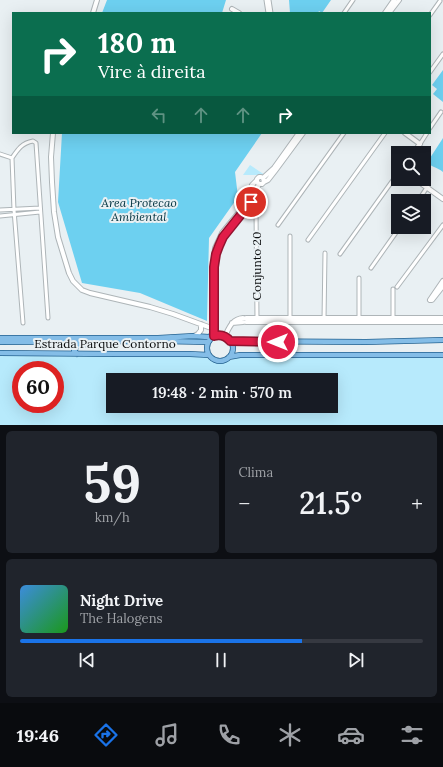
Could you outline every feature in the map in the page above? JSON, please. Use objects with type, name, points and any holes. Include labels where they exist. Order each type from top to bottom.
[{"type":"main road","points":[[138,342],[160,338],[193,336],[209,337],[214,332]]},
{"type":"main road","points":[[214,332],[224,336],[230,341],[232,350],[229,357]]},
{"type":"main road","points":[[214,332],[208,342],[207,349],[209,355],[218,361],[240,355],[443,355]]},
{"type":"main road","points":[[0,338],[160,338]]},
{"type":"main road","points":[[230,341],[334,342],[443,340]]},
{"type":"main road","name":"Estrada Parque Contorno","points":[[0,342],[208,342]]},
{"type":"main road","points":[[77,354],[74,351],[75,347],[86,345],[90,342]]},
{"type":"main road","name":"Estrada Parque Contorno","points":[[0,353],[209,355]]},
{"type":"street","points":[[93,12],[97,0]]},
{"type":"street","points":[[268,0],[269,12]]},
{"type":"street","points":[[345,12],[353,0]]},
{"type":"street","points":[[386,12],[394,0]]},
{"type":"street","points":[[390,12],[399,0]]},
{"type":"street","points":[[431,14],[440,1]]},
{"type":"street","points":[[431,71],[443,54]]},
{"type":"street","points":[[431,127],[441,112]]},
{"type":"street","points":[[53,134],[51,157],[55,223],[70,273],[76,284],[82,290],[90,294],[150,307],[201,324],[214,332]]},
{"type":"street","points":[[288,151],[298,134]]},
{"type":"street","points":[[214,332],[214,267],[216,254],[221,240],[248,205],[255,188],[302,134]]},
{"type":"street","points":[[278,225],[343,134]]},
{"type":"street","points":[[308,240],[385,134]]},
{"type":"street","points":[[404,134],[419,144]]},
{"type":"street","points":[[406,134],[419,144]]},
{"type":"street","points":[[419,144],[426,134]]},
{"type":"street","points":[[23,323],[14,210],[12,158],[17,150],[25,143],[33,141],[37,145],[40,212],[48,318]]},
{"type":"street","points":[[0,154],[12,158]]},
{"type":"street","points":[[340,254],[391,183]]},
{"type":"street","points":[[423,194],[428,187],[443,198]]},
{"type":"street","points":[[0,210],[40,208]]},
{"type":"street","name":"Conjunto 20","points":[[256,210],[257,320]]},
{"type":"street","points":[[0,216],[40,212]]},
{"type":"street","points":[[397,287],[443,225]]},
{"type":"street","points":[[371,268],[395,234]]},
{"type":"street","points":[[290,236],[290,320]]},
{"type":"street","points":[[324,320],[325,253]]},
{"type":"street","points":[[359,278],[360,320]]},
{"type":"street","points":[[443,281],[430,299],[432,300],[443,286]]},
{"type":"street","points":[[393,289],[393,320]]},
{"type":"street","points":[[224,336],[232,323],[238,318],[244,320],[393,320],[443,318]]},
{"type":"street","points":[[393,320],[443,322]]},
{"type":"street","points":[[193,336],[200,332],[202,327],[201,324]]},
{"type":"shaded area","points":[[250,165],[265,175],[243,175]]},
{"type":"shaded area","points":[[162,354],[166,356],[206,357],[219,363],[242,356],[443,357],[443,425],[0,425],[0,355]]},
{"type":"green space","points":[[107,0],[226,0],[222,12],[102,12]]},
{"type":"green space","points":[[289,0],[331,0],[323,12],[290,12]]},
{"type":"green space","points":[[443,70],[443,102],[433,94],[437,89],[432,85]]},
{"type":"green space","name":"Area Protecao Ambiental","points":[[62,134],[261,134],[235,172],[238,197],[209,238],[207,321],[140,293],[82,283],[58,202]]},
{"type":"green space","points":[[443,138],[443,172],[431,166],[431,156]]},
{"type":"route","points":[[251,202],[223,237],[216,254],[214,267],[214,336],[222,335],[227,337],[230,341],[278,342]]}]
